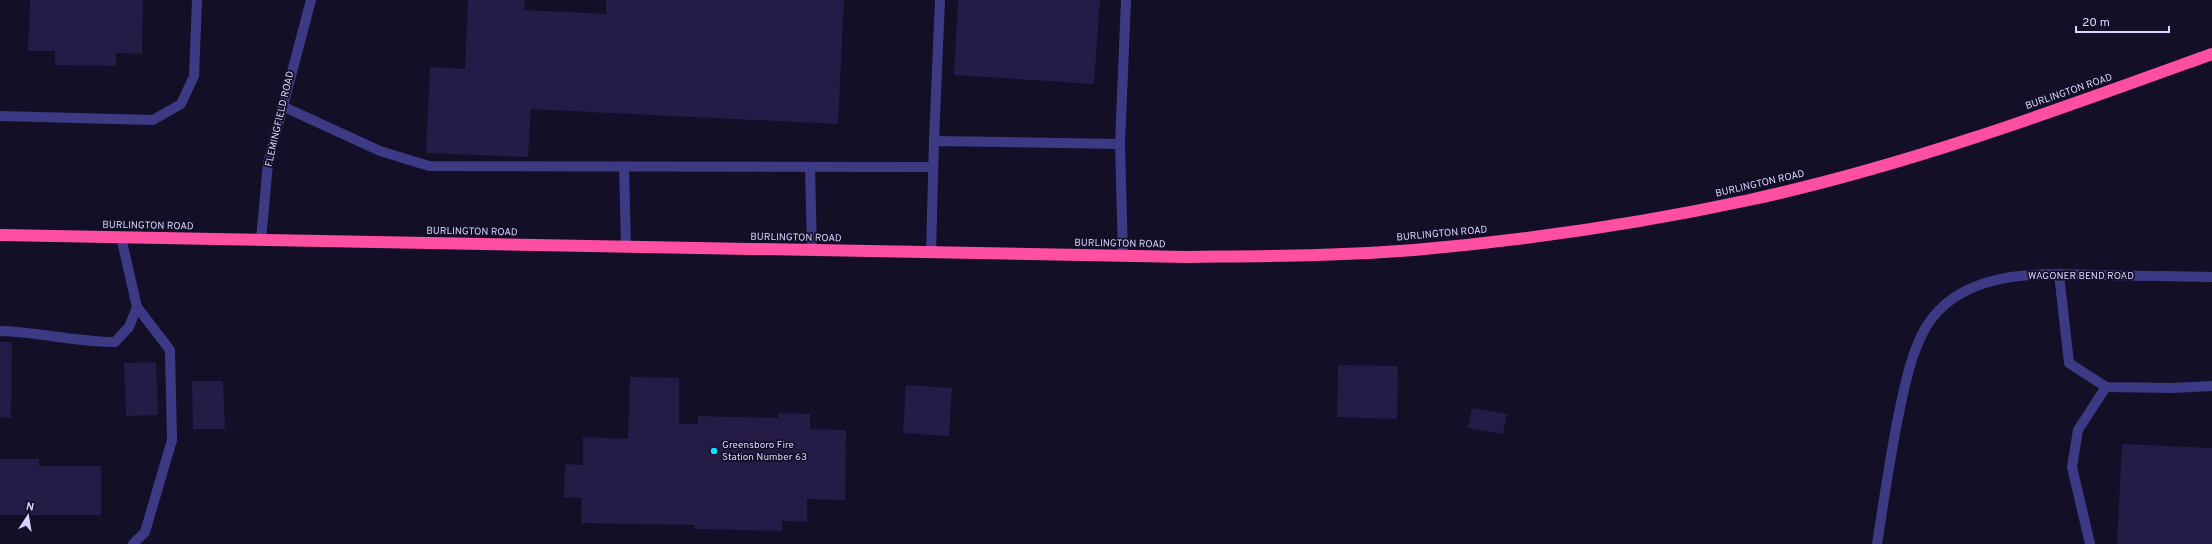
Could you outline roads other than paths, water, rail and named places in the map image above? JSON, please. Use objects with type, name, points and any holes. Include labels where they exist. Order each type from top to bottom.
[{"type":"highway","name":"BURLINGTON ROAD","points":[[0,235],[1123,256],[1301,256],[1413,250],[1528,238],[1641,222],[1751,200],[1860,172],[1970,139],[2212,54]]},
{"type":"street","points":[[0,116],[153,120],[182,104],[194,76],[198,0]]},
{"type":"street","name":"FLEMINGFIELD ROAD","points":[[261,240],[268,163],[311,0]]},
{"type":"street","points":[[931,253],[940,0]]},
{"type":"street","points":[[1123,256],[1120,144],[1126,0]]},
{"type":"street","points":[[282,106],[380,151],[430,166],[933,167]]},
{"type":"street","points":[[934,141],[1120,144]]},
{"type":"street","points":[[624,166],[626,247]]},
{"type":"street","points":[[810,167],[812,250]]},
{"type":"street","points":[[121,237],[137,307],[170,350],[172,440],[145,532],[133,544]]},
{"type":"street","points":[[2059,274],[2069,363],[2106,387],[2173,388],[2212,386]]},
{"type":"street","name":"WAGONER BEND ROAD","points":[[1876,544],[1906,380],[1915,349],[1927,326],[1944,304],[1968,290],[1992,281],[2019,276],[2059,274],[2212,276]]},
{"type":"street","points":[[0,331],[29,332],[86,342],[115,342],[129,327],[137,307]]},
{"type":"street","points":[[2090,544],[2072,467],[2078,430],[2106,387]]},
{"type":"place","name":"Greensboro Fire Station Number 63","points":[[714,451]]}]
